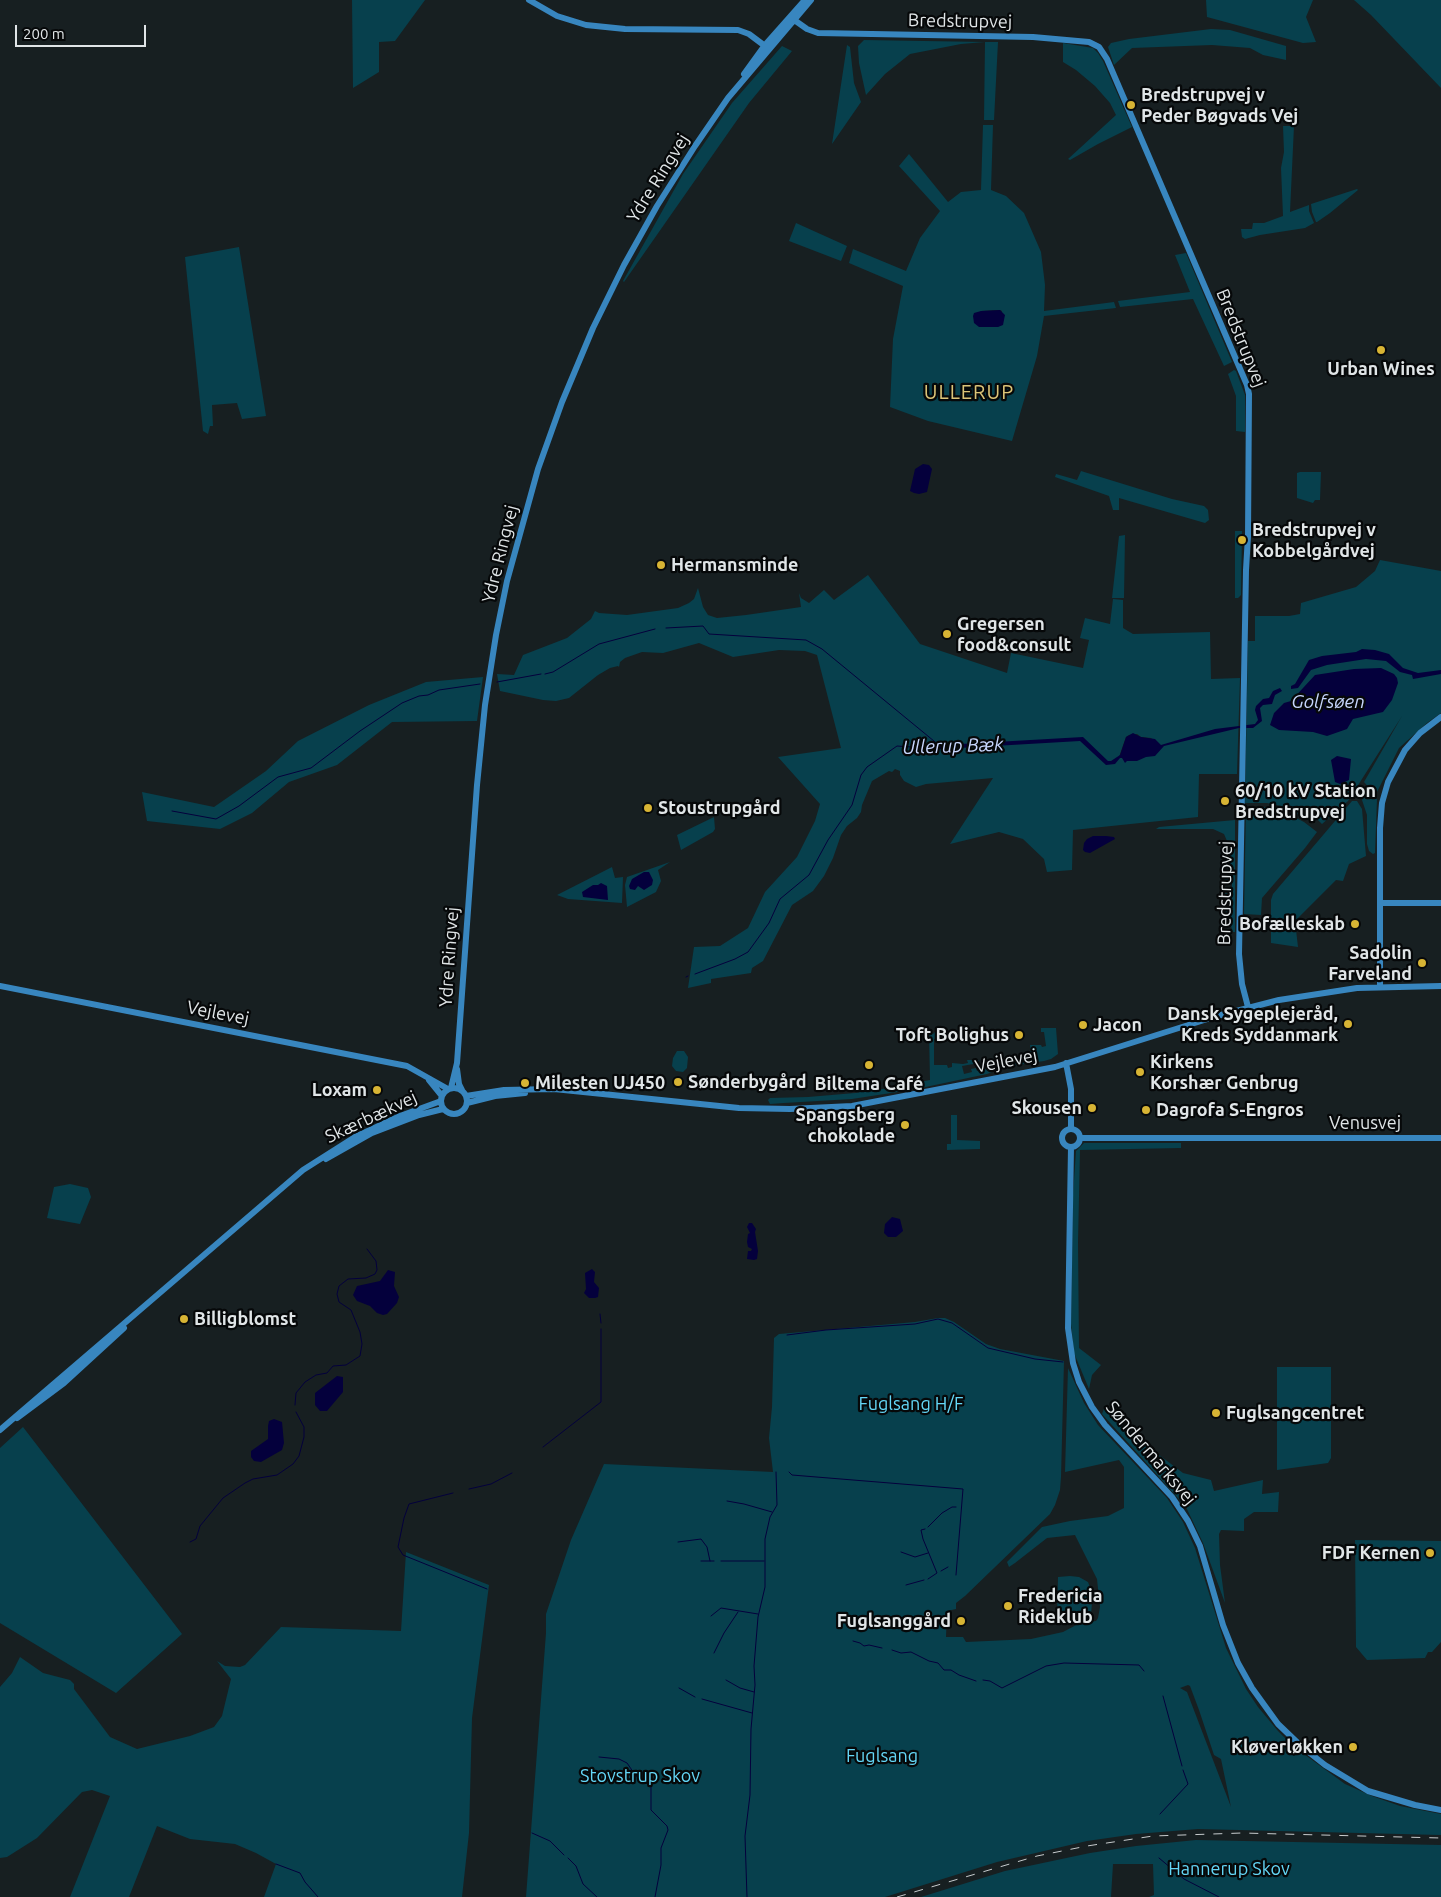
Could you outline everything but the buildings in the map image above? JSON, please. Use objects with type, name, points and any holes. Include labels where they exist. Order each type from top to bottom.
[{"type":"street","points":[[529,0],[557,16],[586,25],[625,29],[738,30],[749,34],[767,47]]},
{"type":"street","name":"Ydre Ringvej","points":[[465,1096],[459,1084],[457,1063],[476,794],[485,705],[501,609],[524,515],[558,411],[607,299],[635,244],[664,195],[728,98],[805,0]]},
{"type":"street","name":"Ydre Ringvej","points":[[791,19],[811,0]]},
{"type":"street","name":"Bredstrupvej","points":[[791,19],[807,29],[818,33],[1042,38],[1089,42],[1102,50],[1248,389],[1250,399],[1239,954],[1242,984],[1248,1007]]},
{"type":"street","points":[[1380,986],[1380,828],[1382,803],[1388,782],[1405,750],[1420,733],[1441,717]]},
{"type":"street","points":[[1380,903],[1441,903]]},
{"type":"street","name":"Vejlevej","points":[[0,986],[407,1066],[449,1089]]},
{"type":"street","name":"Vejlevej","points":[[465,1096],[569,1091],[739,1108],[831,1107],[874,1102],[1066,1063],[1248,1007],[1303,995],[1380,986],[1441,986]]},
{"type":"street","name":"Ydre Ringvej","points":[[449,1089],[457,1063]]},
{"type":"street","points":[[1066,1063],[1071,1089],[1071,1129]]},
{"type":"street","name":"Vejlevej","points":[[427,1077],[441,1098]]},
{"type":"street","points":[[449,1089],[465,1096],[464,1110],[457,1114],[443,1109],[441,1098],[449,1089]]},
{"type":"street","name":"Skærbækvej","points":[[3,1428],[303,1170],[355,1137],[441,1098]]},
{"type":"street","name":"Skærbækvej","points":[[269,1200],[314,1167],[357,1141],[401,1121],[443,1109]]},
{"type":"street","points":[[1071,1129],[1076,1131],[1080,1138],[1077,1144],[1071,1147],[1064,1144],[1061,1139],[1066,1131],[1071,1129]]},
{"type":"street","name":"Venusvej","points":[[1080,1138],[1441,1138]]},
{"type":"street","name":"Søndermarksvej","points":[[1071,1147],[1068,1328],[1073,1363],[1079,1382],[1092,1407],[1105,1425],[1172,1497],[1188,1521],[1200,1546],[1223,1625],[1235,1656],[1252,1688],[1278,1724],[1318,1760],[1368,1791],[1415,1806],[1441,1810]]},
{"type":"green space","points":[[352,0],[425,0],[395,41],[379,42],[379,72],[353,88]]},
{"type":"green space","points":[[1206,0],[1313,0],[1306,17],[1316,42],[1303,43],[1207,17]]},
{"type":"green space","points":[[1354,0],[1441,0],[1441,88],[1371,15]]},
{"type":"green space","points":[[1211,29],[1230,30],[1286,46],[1286,60],[1263,55],[1250,48],[1212,45],[1132,48],[1114,65],[1108,47],[1111,43],[1129,39]]},
{"type":"green space","points":[[864,40],[985,42],[961,44],[910,54],[885,74],[866,95],[859,63],[858,46]]},
{"type":"green space","points":[[985,42],[998,42],[994,120],[984,120]]},
{"type":"green space","points":[[1063,43],[1093,48],[1098,53],[1132,127],[1070,160],[1068,159],[1116,115],[1110,103],[1095,86],[1063,62]]},
{"type":"green space","points":[[847,45],[850,47],[854,83],[861,102],[832,144]]},
{"type":"green space","points":[[782,46],[792,51],[749,103],[624,282],[683,174],[732,103]]},
{"type":"green space","points":[[983,125],[993,125],[991,190],[1006,196],[1024,213],[1041,252],[1045,285],[1044,311],[1114,302],[1116,308],[1044,316],[1037,356],[1012,441],[928,421],[890,407],[893,339],[903,286],[849,263],[853,249],[906,271],[920,238],[940,211],[899,166],[909,154],[948,202],[961,192],[981,190]],"holes":[[[981,311],[1002,311],[998,327],[979,327]]]},
{"type":"green space","points":[[1283,126],[1294,126],[1290,212],[1309,205],[1309,211],[1314,223],[1305,228],[1245,239],[1242,237],[1241,229],[1252,229],[1253,223],[1264,223],[1283,216],[1281,168],[1284,152]]},
{"type":"green space","points":[[1357,189],[1330,213],[1316,222],[1311,204]]},
{"type":"green space","points":[[796,223],[847,246],[841,261],[789,241]]},
{"type":"green space","points":[[239,247],[266,416],[242,419],[237,403],[212,405],[213,426],[210,426],[208,434],[203,431],[185,257]]},
{"type":"green space","points":[[1186,253],[1232,362],[1224,366],[1193,299],[1120,307],[1118,301],[1190,292],[1175,255]]},
{"type":"green space","points":[[1234,370],[1245,395],[1245,432],[1236,431],[1236,396],[1228,374]]},
{"type":"green space","points":[[1081,471],[1172,499],[1204,506],[1208,510],[1209,520],[1205,523],[1119,498],[1119,510],[1113,510],[1109,496],[1055,477],[1056,474],[1077,480]]},
{"type":"green space","points":[[1321,472],[1320,500],[1315,500],[1313,503],[1297,498],[1297,473]]},
{"type":"green space","points":[[1235,531],[1242,531],[1241,595],[1238,598],[1235,598]]},
{"type":"green space","points":[[1125,535],[1124,598],[1112,598],[1119,536]]},
{"type":"green space","points":[[1380,560],[1441,571],[1441,713],[1399,748],[1377,792],[1371,790],[1364,782],[1402,716],[1348,801],[1322,824],[1315,817],[1311,821],[1281,806],[1267,803],[1245,803],[1248,641],[1255,641],[1255,616],[1289,616],[1300,614],[1301,603],[1356,587],[1375,571]]},
{"type":"green space","points":[[868,575],[920,644],[1007,673],[1011,653],[1083,668],[1089,640],[1080,638],[1085,618],[1110,624],[1113,599],[1123,600],[1123,628],[1133,634],[1210,632],[1211,679],[1240,678],[1237,774],[1199,774],[1198,817],[1073,830],[1072,870],[1047,872],[1044,859],[1023,839],[999,832],[950,844],[993,778],[926,784],[916,787],[904,781],[900,771],[895,769],[892,772],[889,771],[872,781],[861,812],[841,835],[824,876],[813,891],[792,905],[763,961],[752,968],[751,973],[711,979],[711,983],[688,988],[694,947],[720,946],[748,928],[765,892],[797,857],[815,821],[820,804],[778,757],[841,748],[817,655],[805,651],[779,650],[733,657],[699,643],[663,653],[642,652],[625,658],[620,662],[619,667],[610,668],[598,675],[569,698],[556,701],[500,691],[497,674],[514,675],[523,655],[567,638],[591,619],[595,611],[627,615],[678,608],[694,599],[698,588],[703,607],[708,615],[717,618],[801,607],[799,593],[801,598],[809,603],[824,590],[834,600]],"holes":[[[1137,734],[1141,737],[1151,738],[1159,745],[1119,757],[1126,737]]]},
{"type":"green space","points":[[483,677],[477,721],[392,722],[337,765],[289,782],[252,813],[220,829],[147,821],[142,792],[214,807],[266,771],[298,741],[369,705],[426,682]]},
{"type":"green space","points":[[1367,792],[1377,799],[1375,853],[1373,854],[1369,851],[1367,844],[1367,815],[1362,800]]},
{"type":"green space","points":[[1352,801],[1357,801],[1362,809],[1366,856],[1349,864],[1343,881],[1336,880],[1295,921],[1298,947],[1271,943],[1271,900],[1273,894]]},
{"type":"green space","points":[[1246,807],[1265,807],[1284,812],[1304,822],[1317,832],[1262,898],[1261,915],[1244,914]]},
{"type":"green space","points":[[714,817],[715,829],[713,832],[681,850],[677,835]]},
{"type":"green space","points":[[1235,820],[1235,932],[1233,932],[1223,902],[1224,893],[1232,894],[1232,882],[1224,882],[1224,879],[1229,879],[1232,873],[1229,872],[1230,865],[1225,864],[1227,841],[1224,834],[1213,829],[1156,829],[1159,827]]},
{"type":"green space","points":[[670,862],[658,870],[661,881],[656,892],[627,907],[625,885],[627,877]]},
{"type":"green space","points":[[612,867],[615,878],[623,877],[622,903],[568,899],[557,895]]},
{"type":"green space","points":[[1041,1028],[1056,1028],[1058,1054],[1044,1061],[1011,1066],[1010,1061],[1012,1060],[1013,1064],[1027,1060],[1026,1053],[1031,1051],[1030,1045],[1046,1046],[1044,1032],[1041,1032]]},
{"type":"green space","points":[[937,1030],[939,1038],[934,1039],[934,1065],[947,1065],[948,1068],[952,1067],[952,1063],[963,1064],[968,1063],[967,1060],[979,1060],[979,1063],[962,1066],[964,1074],[972,1072],[971,1069],[976,1068],[977,1071],[989,1068],[989,1065],[990,1068],[1003,1066],[1002,1062],[1004,1062],[1005,1067],[987,1074],[916,1089],[913,1085],[914,1083],[930,1080],[929,1032],[933,1034]]},
{"type":"green space","points":[[677,1051],[684,1051],[688,1057],[687,1068],[683,1072],[676,1071],[672,1066],[673,1058]]},
{"type":"green space","points":[[905,1086],[904,1091],[852,1099],[770,1104],[768,1100],[770,1098],[855,1093]]},
{"type":"green space","points":[[951,1115],[957,1115],[957,1140],[980,1141],[980,1149],[947,1150],[947,1144],[951,1144]]},
{"type":"green space","points":[[1084,1143],[1181,1143],[1181,1148],[1080,1150],[1078,1242],[1079,1348],[1101,1365],[1092,1375],[1089,1389],[1074,1353],[1071,1324],[1073,1195],[1076,1151]]},
{"type":"green space","points":[[70,1184],[88,1188],[91,1197],[80,1224],[47,1218],[54,1187]]},
{"type":"green space","points":[[945,1318],[986,1344],[1000,1349],[1064,1361],[1061,1477],[1060,1490],[1055,1505],[1050,1514],[956,1603],[956,1609],[947,1611],[946,1637],[963,1637],[966,1642],[1031,1639],[1063,1632],[1080,1623],[1096,1621],[1098,1618],[1100,1607],[1097,1579],[1075,1535],[1047,1538],[1009,1567],[1007,1562],[1042,1527],[1108,1516],[1124,1508],[1124,1467],[1119,1460],[1065,1472],[1068,1368],[1084,1403],[1098,1425],[1167,1498],[1183,1522],[1195,1548],[1226,1648],[1246,1689],[1258,1707],[1293,1746],[1345,1784],[1400,1806],[1441,1814],[1441,1835],[1198,1829],[1136,1834],[1087,1841],[997,1862],[885,1897],[526,1897],[546,1614],[571,1540],[604,1464],[773,1472],[769,1438],[774,1338],[779,1334]],"holes":[[[1190,1686],[1214,1755],[1221,1759],[1231,1807],[1187,1692],[1180,1688]]]},
{"type":"green space","points":[[1277,1367],[1331,1367],[1331,1458],[1328,1463],[1277,1470]]},
{"type":"green space","points":[[1105,1406],[1134,1436],[1183,1473],[1211,1480],[1214,1491],[1263,1480],[1262,1494],[1279,1492],[1278,1512],[1254,1512],[1244,1519],[1244,1531],[1221,1530],[1219,1534],[1220,1565],[1225,1603],[1203,1543],[1186,1507],[1102,1414]]},
{"type":"green space","points":[[23,1427],[182,1634],[116,1693],[0,1623],[0,1448]]},
{"type":"green space","points":[[1355,1540],[1441,1541],[1441,1642],[1432,1652],[1428,1652],[1425,1658],[1367,1660],[1356,1647]]},
{"type":"green space","points":[[406,1552],[489,1585],[472,1718],[469,1833],[462,1897],[264,1897],[276,1864],[235,1844],[190,1839],[157,1826],[129,1897],[70,1897],[110,1796],[92,1790],[82,1792],[37,1838],[7,1857],[0,1858],[0,1687],[12,1673],[20,1657],[43,1673],[70,1680],[74,1684],[74,1689],[110,1737],[137,1749],[190,1736],[214,1727],[222,1716],[231,1679],[217,1661],[225,1666],[240,1667],[245,1665],[281,1627],[401,1631]]},
{"type":"green space","points":[[1058,1577],[1079,1577],[1088,1582],[1092,1603],[1091,1614],[1086,1620],[1071,1623],[1057,1619]]},
{"type":"green space","name":"Hannerup Skov","points":[[1196,1840],[1441,1845],[1441,1897],[1149,1897],[1154,1895],[1153,1864],[1113,1864],[1111,1897],[921,1897],[1005,1871],[1090,1853]]},
{"type":"water","points":[[1000,310],[1005,315],[1003,325],[998,327],[979,327],[974,323],[974,313]]},
{"type":"water","points":[[923,464],[929,465],[932,469],[927,492],[914,493],[910,491],[915,469]]},
{"type":"water","points":[[1362,649],[1389,654],[1403,668],[1418,673],[1441,670],[1441,674],[1413,679],[1412,675],[1400,672],[1386,661],[1366,659],[1327,665],[1311,670],[1298,688],[1291,689],[1291,686],[1295,684],[1309,660],[1322,656],[1356,652]]},
{"type":"water","name":"Golfsøen","points":[[1381,668],[1394,674],[1398,683],[1392,700],[1383,712],[1353,719],[1347,729],[1327,736],[1313,732],[1279,730],[1270,725],[1274,713],[1284,703],[1291,701],[1315,675],[1354,669]]},
{"type":"water","points":[[1280,688],[1282,691],[1275,695],[1272,704],[1263,705],[1260,708],[1262,721],[1253,728],[1239,728],[1164,746],[1155,756],[1137,761],[1127,761],[1125,763],[1120,758],[1115,764],[1106,765],[1080,741],[925,750],[926,746],[1083,737],[1108,761],[1111,761],[1120,755],[1126,737],[1133,733],[1141,737],[1155,739],[1161,745],[1215,729],[1255,724],[1258,720],[1255,710],[1256,706],[1263,699],[1269,698],[1273,691]]},
{"type":"water","points":[[1337,756],[1351,759],[1349,780],[1340,784],[1335,782],[1331,760]]},
{"type":"water","points":[[1093,836],[1114,837],[1115,839],[1090,853],[1085,852],[1083,850],[1084,843]]},
{"type":"water","points":[[644,872],[649,872],[653,880],[652,885],[644,890],[638,886],[635,890],[630,889],[629,886],[632,879]]},
{"type":"water","points":[[601,883],[607,886],[608,900],[583,897],[582,892],[593,885]]},
{"type":"water","points":[[892,1217],[900,1219],[903,1231],[896,1237],[888,1237],[884,1233],[885,1224]]},
{"type":"water","points":[[749,1223],[752,1223],[756,1229],[758,1251],[757,1259],[754,1260],[747,1259],[748,1251],[752,1249],[748,1247],[747,1242],[748,1234],[750,1233],[747,1227]]},
{"type":"water","points":[[592,1269],[595,1272],[594,1282],[599,1288],[598,1297],[589,1298],[584,1293],[586,1289],[585,1273]]},
{"type":"water","points":[[388,1270],[395,1272],[394,1286],[399,1297],[397,1303],[387,1314],[383,1315],[377,1313],[370,1306],[357,1301],[353,1295],[357,1286],[380,1281]]},
{"type":"water","points":[[337,1376],[343,1377],[343,1392],[327,1411],[320,1411],[315,1405],[315,1393]]},
{"type":"water","points":[[274,1419],[282,1422],[284,1443],[282,1450],[261,1462],[254,1461],[251,1457],[251,1451],[268,1439],[269,1421]]},
{"type":"waterway","points":[[666,628],[703,626],[709,634],[806,640],[822,649],[940,746]]},
{"type":"waterway","points":[[545,674],[553,672],[599,644],[655,629]]},
{"type":"waterway","points":[[497,682],[541,674]]},
{"type":"waterway","points":[[172,811],[216,819],[239,806],[278,777],[311,768],[360,731],[402,703],[439,690],[480,684]]},
{"type":"waterway","name":"Ullerup Bæk","points":[[695,974],[748,952],[769,923],[780,899],[809,875],[828,840],[852,805],[861,775],[867,767],[897,746],[926,748]]},
{"type":"waterway","points":[[295,1405],[296,1393],[305,1382],[316,1375],[327,1373],[333,1366],[346,1365],[360,1356],[362,1344],[360,1332],[351,1310],[339,1302],[337,1294],[339,1286],[348,1279],[366,1278],[375,1274],[377,1270],[376,1261],[367,1249]]},
{"type":"waterway","points":[[600,1314],[601,1323]]},
{"type":"waterway","points":[[787,1335],[826,1330],[915,1324],[938,1319],[952,1323],[988,1348],[1035,1359],[1063,1362]]},
{"type":"waterway","points":[[543,1447],[601,1402],[601,1329]]},
{"type":"waterway","points":[[190,1542],[196,1539],[200,1526],[223,1498],[253,1479],[277,1475],[293,1464],[299,1456],[304,1437],[304,1427],[296,1412]]},
{"type":"waterway","points":[[747,1897],[745,1836],[750,1795],[751,1729],[755,1685],[754,1666],[758,1617],[765,1587],[765,1539],[770,1517],[777,1505],[776,1472]]},
{"type":"waterway","points":[[789,1472],[792,1475],[963,1489],[956,1575]]},
{"type":"waterway","points":[[469,1489],[491,1484],[512,1473]]},
{"type":"waterway","points":[[453,1493],[409,1504],[398,1547],[403,1555],[487,1589]]},
{"type":"waterway","points":[[727,1501],[772,1512]]},
{"type":"waterway","points":[[928,1527],[942,1513],[952,1507],[956,1507]]},
{"type":"waterway","points":[[925,1529],[921,1530],[923,1539],[937,1573],[928,1579]]},
{"type":"waterway","points":[[678,1542],[701,1539],[707,1547],[710,1561]]},
{"type":"waterway","points":[[901,1552],[915,1557],[928,1553]]},
{"type":"waterway","points":[[701,1561],[714,1561]]},
{"type":"waterway","points":[[721,1561],[764,1561]]},
{"type":"waterway","points":[[941,1571],[948,1567]]},
{"type":"waterway","points":[[906,1585],[924,1580]]},
{"type":"waterway","points":[[711,1616],[721,1608],[758,1614]]},
{"type":"waterway","points":[[714,1653],[738,1612]]},
{"type":"waterway","points":[[853,1641],[864,1646],[869,1645],[882,1648]]},
{"type":"waterway","points":[[892,1650],[901,1653],[911,1652],[929,1661],[938,1663],[944,1670],[951,1670],[976,1681]]},
{"type":"waterway","points":[[983,1680],[990,1681],[1002,1688],[1046,1666],[1064,1663],[1139,1665],[1144,1671]]},
{"type":"waterway","points":[[726,1680],[740,1688],[754,1692]]},
{"type":"waterway","points":[[679,1688],[695,1697]]},
{"type":"waterway","points":[[1163,1696],[1182,1766]]},
{"type":"waterway","points":[[702,1699],[752,1713]]},
{"type":"waterway","points":[[599,1757],[619,1759],[627,1763],[636,1776],[651,1783],[651,1810],[667,1826],[668,1830],[661,1848],[661,1865],[655,1897]]},
{"type":"waterway","points":[[1160,1814],[1188,1784],[1183,1770]]},
{"type":"waterway","points":[[532,1833],[550,1841],[564,1855]]},
{"type":"waterway","points":[[568,1858],[576,1866],[583,1884],[597,1897]]},
{"type":"waterway","points":[[1159,1858],[1184,1879],[1219,1897]]},
{"type":"waterway","points":[[276,1864],[300,1873],[318,1897]]},
{"type":"railway","points":[[897,1897],[1037,1856],[1153,1836],[1242,1833],[1441,1838]]},
{"type":"place","name":"Bredstrupvej v Peder Bøgvads Vej","points":[[1131,105]]},
{"type":"place","name":"Urban Wines","points":[[1381,350]]},
{"type":"place","name":"Bredstrupvej v Kobbelgårdvej","points":[[1242,540]]},
{"type":"place","name":"Hermansminde","points":[[661,565]]},
{"type":"place","name":"Gregersen food&consult","points":[[947,634]]},
{"type":"place","name":"60/10 kV Station Bredstrupvej","points":[[1225,801]]},
{"type":"place","name":"Stoustrupgård","points":[[648,808]]},
{"type":"place","name":"Bofælleskab","points":[[1355,924]]},
{"type":"place","name":"Sadolin Farveland","points":[[1422,963]]},
{"type":"place","name":"Dansk Sygeplejeråd, Kreds Syddanmark","points":[[1348,1024]]},
{"type":"place","name":"Jacon","points":[[1083,1025]]},
{"type":"place","name":"Toft Bolighus","points":[[1019,1035]]},
{"type":"place","name":"Biltema Café","points":[[869,1065]]},
{"type":"place","name":"Kirkens Korshær Genbrug","points":[[1140,1072]]},
{"type":"place","name":"Sønderbygård","points":[[678,1082]]},
{"type":"place","name":"Milesten UJ450","points":[[525,1083]]},
{"type":"place","name":"Loxam","points":[[377,1090]]},
{"type":"place","name":"Skousen","points":[[1092,1108]]},
{"type":"place","name":"Dagrofa S-Engros","points":[[1146,1110]]},
{"type":"place","name":"Spangsberg chokolade","points":[[905,1125]]},
{"type":"place","name":"Billigblomst","points":[[184,1319]]},
{"type":"place","name":"Fuglsangcentret","points":[[1216,1413]]},
{"type":"place","name":"FDF Kernen","points":[[1430,1553]]},
{"type":"place","name":"Fredericia Rideklub","points":[[1008,1606]]},
{"type":"place","name":"Fuglsanggård","points":[[961,1621]]},
{"type":"place","name":"Kløverløkken","points":[[1353,1747]]},
{"type":"district","name":"ULLERUP","points":[[969,392]]},
{"type":"park label","name":"Fuglsang H/F","points":[[911,1404]]},
{"type":"park label","name":"Fuglsang","points":[[882,1756]]},
{"type":"park label","name":"Stovstrup Skov","points":[[640,1776]]}]
